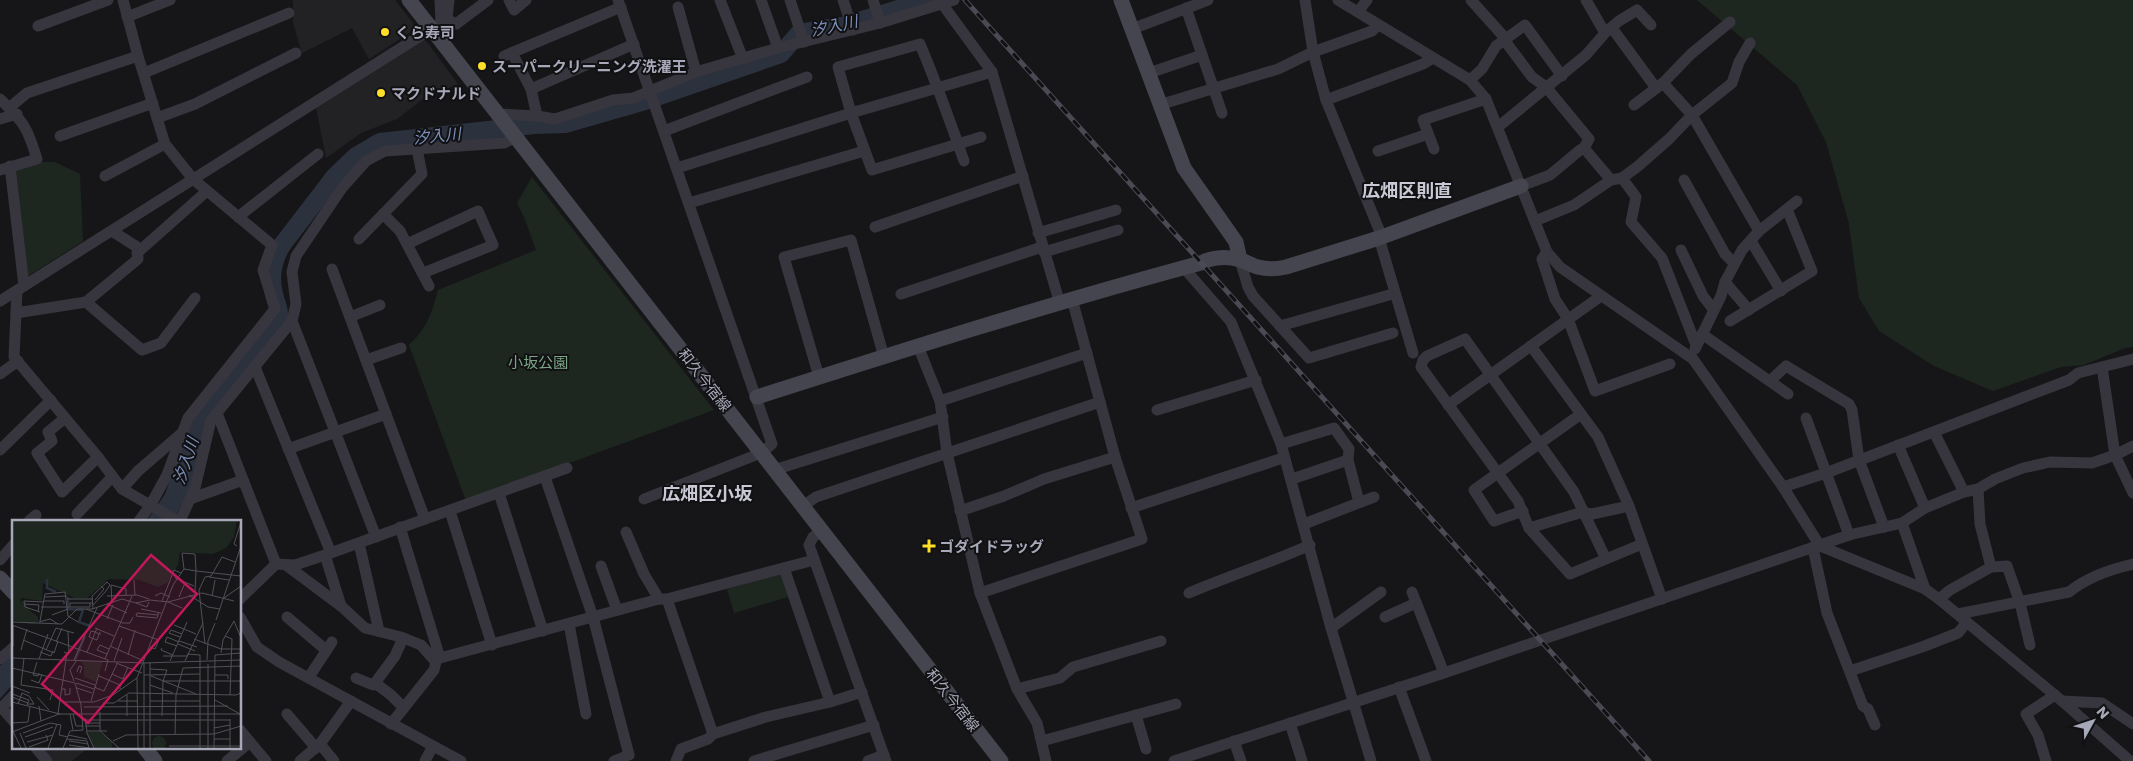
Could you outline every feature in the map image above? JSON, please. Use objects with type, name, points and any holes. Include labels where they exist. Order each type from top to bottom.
[{"type":"street","points":[[38,26],[108,0]]},
{"type":"street","points":[[122,0],[165,144],[193,179],[272,245],[263,270],[274,309],[188,418],[167,476],[140,520]]},
{"type":"street","points":[[127,17],[170,0]]},
{"type":"street","name":"和久今宿線","points":[[409,0],[440,24],[516,137],[1001,761]]},
{"type":"street","points":[[440,0],[440,24]]},
{"type":"street","points":[[440,24],[450,0]]},
{"type":"street","points":[[0,301],[440,24],[456,24],[488,0]]},
{"type":"street","points":[[509,0],[514,10],[526,0]]},
{"type":"street","points":[[720,0],[743,58]]},
{"type":"street","points":[[761,0],[778,48]]},
{"type":"street","points":[[790,0],[801,30],[799,43]]},
{"type":"street","points":[[843,0],[851,26]]},
{"type":"street","points":[[1122,0],[1159,105],[1184,168],[1236,242],[1248,287],[1309,358],[1393,334]]},
{"type":"street","points":[[1132,29],[1208,0]]},
{"type":"street","points":[[1305,0],[1313,52],[1326,100],[1380,237],[1413,354]]},
{"type":"street","points":[[1338,0],[1470,80],[1486,99],[1547,252],[1560,266],[1693,359],[1783,487],[1816,547],[1828,613],[1863,706],[1868,709],[1875,726]]},
{"type":"street","points":[[1358,12],[1367,0]]},
{"type":"street","points":[[757,397],[918,346],[1217,258],[1240,260],[1257,267],[1272,270],[1286,267],[1380,237],[1550,175],[1584,148],[1589,139],[1546,87],[1532,77],[1508,45],[1505,38],[1471,0]]},
{"type":"street","points":[[1586,0],[1608,31],[1659,85],[1692,115],[1759,231]]},
{"type":"street","points":[[501,117],[537,116],[555,120],[613,100],[633,98],[696,72],[799,43],[851,26],[880,23],[920,5],[948,2],[992,72],[1043,250],[1087,353],[1115,457],[1142,539],[980,593]]},
{"type":"street","points":[[537,116],[531,89],[508,54],[620,4],[772,444],[761,454],[644,498]]},
{"type":"street","points":[[875,5],[880,23]]},
{"type":"street","points":[[678,7],[696,72]]},
{"type":"street","points":[[1186,8],[1222,114]]},
{"type":"street","points":[[1498,128],[1586,55],[1619,20],[1637,10],[1652,25]]},
{"type":"street","points":[[144,73],[289,13]]},
{"type":"street","points":[[1634,105],[1730,22]]},
{"type":"street","points":[[1159,105],[1213,87],[1278,69],[1313,52],[1372,31],[1378,25]]},
{"type":"street","points":[[1470,80],[1482,69],[1496,46],[1525,25],[1562,76]]},
{"type":"street","points":[[1535,221],[1574,205],[1616,179],[1669,139],[1692,115],[1732,83],[1739,62],[1750,43]]},
{"type":"street","points":[[531,89],[634,44]]},
{"type":"street","points":[[964,161],[958,144],[938,88],[920,44],[838,67],[851,113],[872,170],[958,144],[981,137]]},
{"type":"street","points":[[157,118],[195,104],[296,53]]},
{"type":"street","points":[[1148,73],[1202,55]]},
{"type":"street","points":[[0,119],[13,111],[27,93],[138,56]]},
{"type":"street","points":[[1326,100],[1423,64],[1433,58]]},
{"type":"street","points":[[677,168],[851,113],[992,72]]},
{"type":"street","points":[[664,131],[807,77]]},
{"type":"street","points":[[0,99],[29,130],[37,159],[5,168],[20,288],[16,313],[14,357],[98,457],[122,489],[177,520]]},
{"type":"street","points":[[1434,149],[1423,120],[1486,99]]},
{"type":"street","points":[[60,136],[153,103]]},
{"type":"street","points":[[1378,151],[1428,134]]},
{"type":"street","points":[[180,520],[195,488],[211,420],[292,321],[296,304],[292,272],[296,256],[342,188],[366,161],[385,151],[504,143],[516,137]]},
{"type":"street","points":[[105,176],[165,144]]},
{"type":"street","points":[[1584,148],[1637,200],[1630,222],[1662,258],[1696,345]]},
{"type":"street","points":[[359,239],[422,174],[417,149]]},
{"type":"street","points":[[689,203],[864,150]]},
{"type":"street","points":[[238,216],[318,154]]},
{"type":"street","points":[[875,227],[1022,176]]},
{"type":"street","points":[[1684,180],[1725,254],[1734,263]]},
{"type":"street","points":[[137,253],[207,191]]},
{"type":"street","points":[[1693,359],[1696,345],[1721,296],[1734,263],[1742,250],[1759,231],[1797,202]]},
{"type":"street","points":[[1730,321],[1812,271],[1787,209]]},
{"type":"street","points":[[1038,233],[1116,210]]},
{"type":"street","points":[[407,244],[478,211],[493,245],[423,274]]},
{"type":"street","points":[[383,214],[400,231],[429,286]]},
{"type":"street","points":[[16,313],[86,302],[138,259],[137,247],[112,230]]},
{"type":"street","points":[[901,294],[1043,250],[1118,230]]},
{"type":"street","points":[[820,377],[784,257],[851,240],[884,357]]},
{"type":"street","points":[[1751,242],[1781,291]]},
{"type":"street","points":[[1547,252],[1542,259],[1555,299],[1568,320],[1595,391],[1670,364]]},
{"type":"street","points":[[1668,270],[1683,255],[1703,296],[1713,309]]},
{"type":"street","points":[[1184,268],[1231,322],[1281,444],[1283,458],[1292,479],[1332,628],[1371,761]]},
{"type":"street","points":[[332,269],[425,519]]},
{"type":"street","points":[[1725,282],[1749,310]]},
{"type":"street","points":[[1280,326],[1389,296]]},
{"type":"street","points":[[1448,405],[1601,296]]},
{"type":"street","points":[[86,302],[142,350],[161,343],[195,298]]},
{"type":"street","points":[[350,317],[380,305]]},
{"type":"street","points":[[292,321],[376,536]]},
{"type":"street","points":[[1702,334],[1788,394]]},
{"type":"street","points":[[1606,559],[1574,492],[1465,339],[1427,356],[1423,360],[1421,367],[1518,501],[1529,528],[1570,574],[1606,559],[1642,544]]},
{"type":"street","points":[[918,346],[940,401],[947,453],[980,593],[1017,689],[1037,723],[1046,761]]},
{"type":"street","points":[[1531,346],[1598,437],[1629,506],[1662,599]]},
{"type":"street","points":[[366,360],[401,348]]},
{"type":"street","points":[[940,401],[1087,353]]},
{"type":"street","points":[[1783,487],[1826,473],[2069,380],[2078,373],[2133,359]]},
{"type":"street","points":[[0,374],[18,361]]},
{"type":"street","points":[[1770,381],[1786,366],[1849,404],[1852,410],[1859,460],[1884,527]]},
{"type":"street","points":[[255,367],[328,554],[341,606]]},
{"type":"street","points":[[2102,367],[2115,455],[2133,494]]},
{"type":"street","points":[[1157,410],[1256,380]]},
{"type":"street","points":[[0,450],[50,400]]},
{"type":"street","points":[[803,506],[816,497],[1100,402]]},
{"type":"street","points":[[217,413],[243,480],[281,565],[341,606],[365,628],[421,645],[438,660]]},
{"type":"street","points":[[288,449],[386,414]]},
{"type":"street","points":[[1523,511],[1494,521],[1474,490],[1581,414]]},
{"type":"street","points":[[774,470],[943,417]]},
{"type":"street","points":[[65,418],[48,432],[52,441],[37,453],[62,492],[98,457]]},
{"type":"street","points":[[1806,418],[1849,535]]},
{"type":"street","points":[[1281,444],[1334,428],[1350,449],[1348,460],[1358,502]]},
{"type":"street","points":[[1934,432],[1964,492]]},
{"type":"street","points":[[122,489],[138,471],[182,433]]},
{"type":"street","points":[[1898,445],[1925,508]]},
{"type":"street","points":[[1174,761],[1444,673],[1530,642],[1849,535],[1902,523],[1925,508],[1964,492],[1978,489],[1995,479],[2022,468],[2050,462],[2092,463],[2133,446]]},
{"type":"street","points":[[960,510],[1004,496],[1044,479],[1115,457]]},
{"type":"street","points":[[1131,508],[1283,458]]},
{"type":"street","points":[[1292,479],[1348,460]]},
{"type":"street","points":[[241,597],[281,565],[295,565],[328,554],[567,468]]},
{"type":"street","points":[[77,514],[112,477]]},
{"type":"street","points":[[545,477],[593,617],[629,755],[614,761]]},
{"type":"street","points":[[190,499],[243,480]]},
{"type":"street","points":[[1978,489],[1980,524],[1991,567]]},
{"type":"street","points":[[499,493],[543,631]]},
{"type":"street","points":[[1304,524],[1374,497]]},
{"type":"street","points":[[1529,528],[1583,512],[1592,514],[1629,506]]},
{"type":"street","points":[[450,511],[492,645]]},
{"type":"street","points":[[1902,523],[1924,589]]},
{"type":"street","points":[[391,724],[434,670],[438,660],[400,527]]},
{"type":"street","points":[[822,531],[813,537],[809,545],[885,758],[868,761]]},
{"type":"street","points":[[626,532],[644,574],[663,599],[714,734]]},
{"type":"street","points":[[359,543],[379,631]]},
{"type":"street","points":[[1188,593],[1310,545]]},
{"type":"street","points":[[1816,547],[1924,589],[1939,599],[2130,761]]},
{"type":"street","points":[[0,560],[12,548]]},
{"type":"street","points":[[438,660],[617,610],[814,560]]},
{"type":"street","points":[[1958,614],[2069,592],[2080,583],[2118,567],[2133,564]]},
{"type":"street","points":[[601,566],[617,610]]},
{"type":"street","points":[[1939,599],[1950,590],[1991,567],[2007,566],[2020,602],[2030,645]]},
{"type":"street","points":[[784,568],[830,702]]},
{"type":"street","points":[[0,578],[12,591]]},
{"type":"street","points":[[1332,628],[1381,592]]},
{"type":"street","points":[[1385,617],[1414,598],[1444,673]]},
{"type":"street","points":[[288,617],[329,646],[309,677]]},
{"type":"street","points":[[241,620],[257,647],[279,662],[461,761]]},
{"type":"street","points":[[1850,671],[1922,648],[1958,633],[1967,622]]},
{"type":"street","points":[[569,624],[586,714]]},
{"type":"street","points":[[356,678],[373,685],[395,656],[403,638]]},
{"type":"street","points":[[1017,689],[1060,678],[1073,667],[1161,641]]},
{"type":"street","points":[[0,659],[12,649]]},
{"type":"street","points":[[375,683],[404,708]]},
{"type":"street","points":[[1399,687],[1426,761]]},
{"type":"street","points":[[676,761],[681,749],[708,739],[714,734],[766,717],[830,702],[862,692]]},
{"type":"street","points":[[12,697],[1,708],[12,720]]},
{"type":"street","points":[[2046,761],[2038,735],[2026,714],[2058,698],[2102,703],[2133,724]]},
{"type":"street","points":[[300,761],[318,746],[351,702]]},
{"type":"street","points":[[1042,742],[1176,704]]},
{"type":"street","points":[[288,714],[334,761]]},
{"type":"street","points":[[1136,715],[1146,749]]},
{"type":"street","points":[[1290,723],[1302,761]]},
{"type":"street","points":[[758,760],[874,725]]},
{"type":"street","points":[[241,731],[266,761]]},
{"type":"street","points":[[227,761],[250,742]]},
{"type":"street","points":[[1234,742],[1241,761]]},
{"type":"street","points":[[425,761],[433,746]]},
{"type":"street","points":[[36,748],[47,761]]},
{"type":"street","points":[[145,748],[155,761]]},
{"type":"shaded area","points":[[293,0],[395,0],[417,28],[369,59],[352,28],[302,53],[293,23]]},
{"type":"shaded area","points":[[424,38],[458,84],[423,99],[397,119],[361,133],[326,158],[316,108]]},
{"type":"shaded area","points":[[42,748],[88,748],[72,761],[53,761]]},
{"type":"green space","points":[[1697,0],[2133,0],[2133,347],[2125,348],[2084,365],[2061,367],[1993,391],[1934,366],[1879,331],[1859,298],[1849,224],[1826,142],[1797,85]]},
{"type":"green space","points":[[39,162],[55,162],[80,174],[83,241],[28,276],[16,170]]},
{"type":"green space","name":"小坂公園","points":[[532,177],[714,410],[466,501],[409,345],[428,320],[438,290],[536,250],[517,203]]},
{"type":"green space","points":[[781,573],[788,597],[734,613],[727,589]]},
{"type":"water","points":[[231,391],[206,422],[189,490],[174,520],[148,520],[165,494],[181,449],[197,419]]},
{"type":"water","points":[[12,655],[12,685],[0,699],[0,666]]},
{"type":"waterway","name":"汐入川","points":[[194,433],[207,410],[276,328],[279,314],[272,275],[274,263],[282,245],[335,176],[356,156],[380,142],[534,125],[565,124],[645,101],[781,54],[799,33],[842,26],[928,0]]},
{"type":"railway","points":[[965,0],[1649,761]]},
{"type":"place","name":"くら寿司","points":[[385,32]]},
{"type":"place","name":"スーパークリーニング洗濯王","points":[[482,66]]},
{"type":"place","name":"マクドナルド","points":[[381,93]]},
{"type":"place","name":"ゴダイドラッグ","points":[[929,546]]},
{"type":"district","name":"広畑区則直","points":[[1407,190]]},
{"type":"district","name":"広畑区小坂","points":[[707,493]]}]
